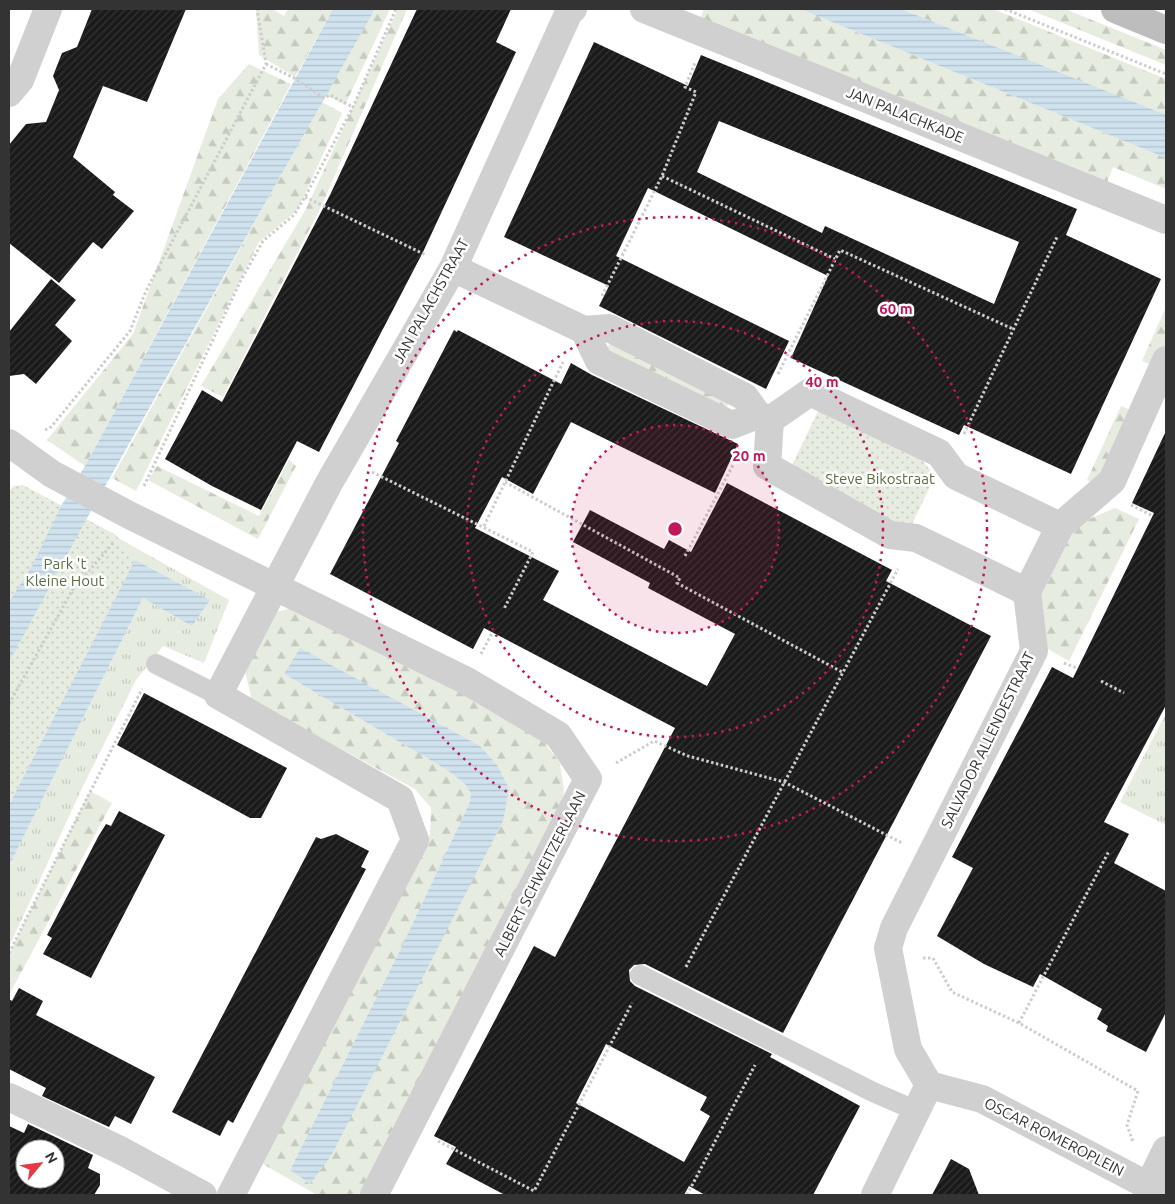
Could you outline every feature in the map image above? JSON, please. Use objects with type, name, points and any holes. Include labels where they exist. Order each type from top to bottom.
[{"type":"main road","points":[[1115,9],[1166,30]]},
{"type":"street","points":[[12,79],[48,9]]},
{"type":"street","name":"JAN PALACHSTRAAT","points":[[274,587],[343,458],[452,268],[569,12],[573,9]]},
{"type":"street","name":"JAN PALACHKADE","points":[[644,9],[1166,220]]},
{"type":"street","points":[[452,268],[582,329],[609,328],[745,397],[764,418],[767,466],[890,535],[916,538],[1027,592],[1060,526],[1112,481],[1166,360]]},
{"type":"street","points":[[764,418],[810,392],[939,453],[956,476],[1060,526]]},
{"type":"street","name":"ALBERT SCHWEITZERLAAN","points":[[10,448],[52,474],[131,516],[467,681],[558,735],[588,779],[374,1195]]},
{"type":"street","points":[[231,1195],[415,840],[400,799],[218,695],[274,587]]},
{"type":"street","name":"SALVADOR ALLENDESTRAAT","points":[[929,1085],[908,1048],[888,948],[894,928],[931,859],[1034,652],[1027,592]]},
{"type":"street","points":[[875,1195],[929,1085]]},
{"type":"street","name":"OSCAR ROMEROPLEIN","points":[[929,1085],[982,1099],[1158,1190]]},
{"type":"street","points":[[9,1097],[122,1151],[203,1195]]},
{"type":"street","points":[[1158,1190],[1166,1150]]},
{"type":"lane","points":[[156,664],[218,695]]},
{"type":"lane","points":[[642,976],[873,1092],[917,1111]]},
{"type":"path","points":[[10,448],[51,427],[130,331],[146,291],[266,64],[257,9]]},
{"type":"path","points":[[9,704],[73,589],[117,539],[131,516],[155,460],[242,280],[263,241],[294,215],[353,107],[396,9]]},
{"type":"path","points":[[1005,9],[1166,74]]},
{"type":"path","points":[[484,526],[582,329],[662,176],[696,92],[685,87],[706,35]]},
{"type":"path","points":[[266,64],[292,77],[324,98],[330,95],[353,107]]},
{"type":"path","points":[[662,176],[835,259]]},
{"type":"path","points":[[304,196],[452,268]]},
{"type":"path","points":[[949,466],[1056,237]]},
{"type":"path","points":[[343,458],[484,526],[533,552],[504,609]]},
{"type":"path","points":[[505,482],[680,578],[677,583],[842,672]]},
{"type":"path","points":[[673,992],[842,672],[916,538]]},
{"type":"path","points":[[9,953],[156,664]]},
{"type":"path","points":[[1101,681],[1124,693]]},
{"type":"path","points":[[588,779],[654,741],[688,756],[784,782],[931,859]]},
{"type":"path","points":[[1019,1023],[1109,852]]},
{"type":"path","points":[[890,958],[933,958],[952,992],[1019,1023],[1138,1091],[1127,1125],[1158,1190]]},
{"type":"path","points":[[410,1126],[534,1191],[642,976]]},
{"type":"path","points":[[686,1195],[768,1040]]},
{"type":"green space","points":[[256,9],[272,9],[284,16],[288,9],[333,9],[295,77],[259,55]]},
{"type":"green space","points":[[375,9],[390,9],[345,105],[326,95]]},
{"type":"green space","points":[[398,9],[407,9],[322,205],[223,397],[201,386],[306,209]]},
{"type":"green space","points":[[704,9],[800,9],[1166,158],[1166,189],[1113,167],[1105,188],[699,22]]},
{"type":"green space","points":[[901,9],[993,9],[1166,79],[1166,116]]},
{"type":"green space","points":[[1028,9],[1065,9],[1166,50],[1166,65]]},
{"type":"green space","points":[[249,64],[291,84],[85,466],[47,440],[133,334],[218,99]]},
{"type":"green space","points":[[322,102],[342,113],[298,209],[259,242],[136,491],[112,478]]},
{"type":"green space","points":[[1166,307],[1166,348],[1157,367],[1142,361]]},
{"type":"green space","points":[[612,339],[731,397],[725,412],[605,352]]},
{"type":"green space","name":"Steve Bikostraat","points":[[822,403],[908,443],[935,476],[912,524],[870,525],[785,480]]},
{"type":"green space","points":[[1121,406],[1136,412],[1101,486],[1087,480]]},
{"type":"green space","points":[[289,460],[296,466],[258,539],[148,480],[157,466],[259,516]]},
{"type":"green space","name":"Park 't Kleine Hout","points":[[23,485],[116,535],[135,560],[9,805],[9,491],[14,486]]},
{"type":"green space","points":[[1115,508],[1139,519],[1069,661],[1046,648],[1035,608],[1075,525]]},
{"type":"green space","points":[[86,520],[229,600],[204,663],[163,646],[136,680],[82,788],[9,947],[9,866],[143,598],[192,625],[202,611],[135,560],[9,805]]},
{"type":"green space","points":[[297,607],[536,732],[560,763],[564,790],[560,819],[359,1195],[317,1195],[261,1163],[430,834],[431,808],[415,789],[252,701],[245,670],[276,612]],"holes":[[[300,649],[509,789],[310,1184],[290,1170],[402,946],[469,804],[471,792],[465,784],[447,770],[284,674]]]},
{"type":"green space","points":[[1166,713],[1166,825],[1120,802]]},
{"type":"green space","points":[[90,791],[112,803],[9,995],[9,954]]},
{"type":"water","points":[[333,9],[375,9],[86,520],[9,662],[9,602],[32,566],[61,506],[85,466]]},
{"type":"water","points":[[800,9],[901,9],[1166,115],[1166,158]]},
{"type":"water","points":[[135,560],[210,600],[192,626],[143,598],[9,866],[9,805]]},
{"type":"water","points":[[300,648],[480,746],[497,765],[509,789],[503,821],[331,1156],[310,1184],[290,1170],[402,946],[469,804],[471,793],[465,784],[447,770],[284,674]]},
{"type":"building","points":[[92,9],[186,9],[147,102],[103,86],[73,157],[115,192],[113,195],[134,211],[102,249],[93,242],[59,283],[9,243],[9,145],[26,124],[46,122],[59,90],[53,76],[62,53],[77,47]]},
{"type":"building","points":[[417,9],[511,9],[496,42],[516,52],[423,252],[319,452],[297,441],[261,510],[212,486],[165,459],[202,390],[222,402],[330,195]]},
{"type":"building","points":[[594,42],[688,86],[701,55],[1077,209],[1066,235],[1161,279],[1071,474],[964,425],[959,435],[791,358],[828,276],[648,188],[616,256],[789,341],[766,389],[599,306],[609,286],[504,237]],"holes":[[[719,121],[1019,242],[994,304],[825,226],[822,233],[697,172]]]},
{"type":"building","points":[[51,279],[76,300],[55,325],[72,341],[36,384],[24,374],[9,376],[9,332]]},
{"type":"building","points":[[454,330],[457,332],[458,330],[561,384],[571,363],[592,375],[738,444],[715,493],[571,422],[533,494],[502,477],[475,528],[559,571],[543,600],[707,686],[735,634],[648,588],[650,583],[573,542],[590,510],[664,549],[669,540],[691,552],[727,483],[892,570],[886,581],[991,636],[783,1033],[645,964],[634,965],[629,970],[630,981],[635,986],[772,1054],[770,1057],[860,1106],[813,1195],[705,1195],[689,1186],[684,1195],[505,1195],[446,1164],[456,1147],[434,1136],[534,946],[555,957],[675,728],[484,628],[473,649],[330,574],[399,443],[396,441]],"holes":[[[606,1044],[707,1097],[700,1110],[710,1116],[684,1162],[576,1103]]]},
{"type":"building","points":[[1166,431],[1166,705],[1104,822],[1129,834],[1114,863],[1166,891],[1166,1012],[1146,1052],[1106,1031],[1108,1026],[1097,1019],[1102,1009],[1040,974],[1033,987],[984,964],[937,936],[973,868],[952,857],[1052,667],[1073,678],[1154,513],[1132,503]]},
{"type":"building","points":[[144,693],[287,768],[261,818],[250,818],[117,745]]},
{"type":"building","points":[[119,811],[165,835],[91,978],[43,954],[52,938],[47,935],[98,837],[106,824],[111,826]]},
{"type":"building","points":[[336,834],[369,851],[361,867],[366,869],[233,1123],[228,1120],[220,1136],[172,1112],[316,837],[321,839]]},
{"type":"building","points":[[19,988],[43,1001],[36,1015],[155,1077],[131,1124],[115,1116],[109,1127],[42,1096],[46,1088],[9,1069],[9,999],[12,1001]]},
{"type":"building","points":[[28,1124],[59,1139],[15,1139],[15,1189],[65,1189],[65,1142],[93,1155],[88,1168],[100,1174],[100,1185],[94,1195],[9,1195],[9,1126],[24,1133]]},
{"type":"building","points":[[951,1159],[969,1169],[979,1195],[932,1195]]}]
